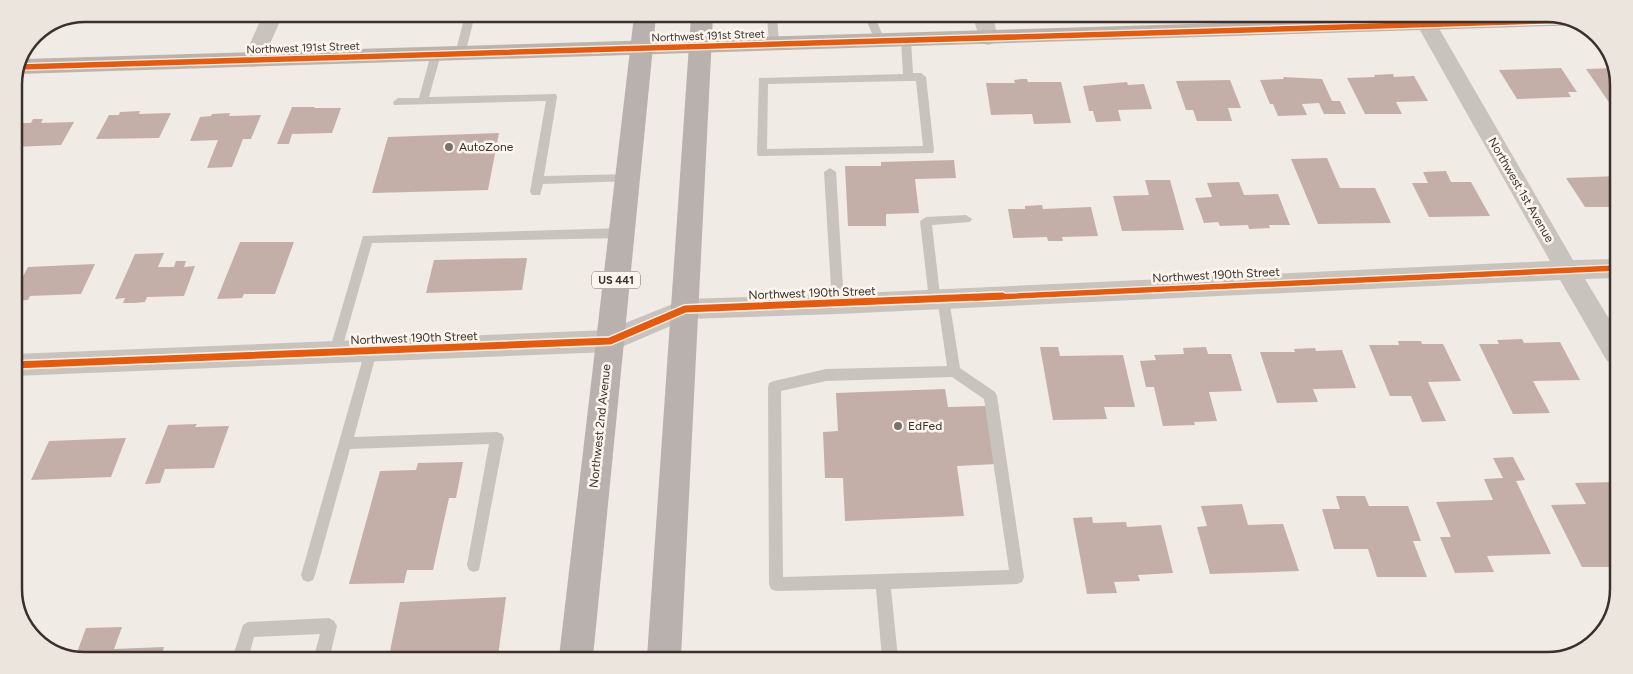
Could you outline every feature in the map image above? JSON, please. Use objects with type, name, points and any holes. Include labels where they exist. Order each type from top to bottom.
[{"type":"main road","name":"Northwest 2nd Avenue","points":[[577,652],[644,22]]},
{"type":"main road","points":[[664,652],[702,22]]},
{"type":"street","points":[[253,60],[270,22]]},
{"type":"street","points":[[984,22],[988,38]]},
{"type":"street","name":"Northwest 191st Street","points":[[26,67],[1502,22]]},
{"type":"street","name":"Northwest 1st Avenue","points":[[1427,25],[1610,343]]},
{"type":"street","name":"Northwest 190th Street","points":[[23,364],[610,341],[685,309],[838,304],[1610,268]]},
{"type":"lane","points":[[460,54],[468,22]]},
{"type":"lane","points":[[772,22],[774,44]]},
{"type":"lane","points":[[872,22],[880,41]]},
{"type":"lane","points":[[906,40],[908,76]]},
{"type":"lane","points":[[423,101],[436,54]]},
{"type":"lane","points":[[908,76],[921,76],[929,150],[762,153],[763,81],[908,76]]},
{"type":"lane","points":[[398,102],[552,97],[537,186],[628,178]]},
{"type":"lane","points":[[830,172],[838,304]]},
{"type":"lane","points":[[954,371],[939,299],[926,221],[966,219]]},
{"type":"lane","points":[[335,352],[367,239],[621,233]]},
{"type":"lane","points":[[308,575],[371,351]]},
{"type":"lane","points":[[954,371],[990,396],[1017,577],[883,582],[776,584],[774,387],[826,375],[954,371]]},
{"type":"lane","points":[[345,443],[497,438],[474,565]]},
{"type":"lane","points":[[883,582],[889,652]]},
{"type":"lane","points":[[242,652],[248,630],[329,626],[323,652]]},
{"type":"building","points":[[1561,68],[1577,92],[1568,92],[1571,97],[1517,99],[1499,70]]},
{"type":"building","points":[[1608,68],[1610,104],[1586,69]]},
{"type":"building","points":[[1393,74],[1394,77],[1414,76],[1428,101],[1396,102],[1402,114],[1365,114],[1347,78]]},
{"type":"building","points":[[1283,77],[1322,79],[1332,101],[1340,101],[1346,114],[1324,114],[1319,103],[1302,104],[1307,115],[1278,116],[1273,104],[1270,104],[1260,80],[1284,79]]},
{"type":"building","points":[[1027,79],[1028,82],[1061,82],[1071,123],[1034,124],[1032,114],[991,115],[986,83],[1015,83],[1014,80]]},
{"type":"building","points":[[1230,80],[1241,108],[1228,108],[1232,121],[1197,121],[1193,110],[1186,110],[1176,81]]},
{"type":"building","points":[[1127,82],[1128,85],[1144,84],[1152,109],[1118,110],[1121,121],[1096,122],[1093,111],[1089,111],[1083,86]]},
{"type":"building","points":[[292,107],[341,108],[332,133],[292,134],[289,144],[277,144]]},
{"type":"building","points":[[140,111],[139,114],[171,113],[159,138],[96,139],[109,115],[119,115],[120,112]]},
{"type":"building","points":[[230,113],[229,116],[261,115],[251,139],[243,139],[232,167],[207,168],[218,140],[190,141],[200,117]]},
{"type":"building","points":[[33,119],[43,119],[41,123],[74,122],[61,145],[23,147],[23,123],[31,123]]},
{"type":"building","points":[[499,133],[488,190],[372,193],[388,137]]},
{"type":"building","points":[[1327,158],[1340,188],[1375,188],[1391,223],[1318,224],[1291,159]]},
{"type":"building","points":[[954,160],[956,178],[915,179],[919,213],[886,214],[886,226],[848,226],[845,166],[881,166],[881,162]]},
{"type":"building","points":[[1446,171],[1451,182],[1471,182],[1490,216],[1429,217],[1412,183],[1428,183],[1423,172]]},
{"type":"building","points":[[1610,176],[1610,207],[1585,207],[1566,178]]},
{"type":"building","points":[[1145,180],[1170,180],[1184,230],[1122,231],[1113,196],[1149,195]]},
{"type":"building","points":[[1239,182],[1244,195],[1278,194],[1290,225],[1269,225],[1270,228],[1249,229],[1248,225],[1220,226],[1218,222],[1204,223],[1195,198],[1212,197],[1207,183]]},
{"type":"building","points":[[1042,205],[1043,209],[1091,207],[1098,236],[1062,237],[1063,241],[1048,241],[1047,237],[1013,238],[1008,209],[1025,209],[1025,206]]},
{"type":"building","points":[[240,242],[294,242],[275,294],[244,294],[242,298],[217,299]]},
{"type":"building","points":[[164,253],[158,267],[174,267],[176,261],[186,261],[184,267],[195,266],[184,296],[147,297],[145,302],[134,303],[123,303],[125,298],[115,299],[135,254]]},
{"type":"building","points":[[527,258],[522,290],[426,293],[434,260]]},
{"type":"building","points":[[95,264],[81,294],[30,296],[28,300],[23,300],[23,276],[28,267]]},
{"type":"building","points":[[1522,339],[1524,343],[1560,342],[1580,380],[1533,381],[1550,413],[1513,414],[1479,344],[1499,344],[1497,340]]},
{"type":"building","points":[[1398,341],[1421,341],[1422,344],[1443,344],[1461,381],[1428,382],[1446,421],[1422,422],[1411,396],[1390,396],[1369,345],[1399,345]]},
{"type":"building","points":[[1040,347],[1058,347],[1060,356],[1123,355],[1135,407],[1104,407],[1107,419],[1053,420]]},
{"type":"building","points":[[1206,347],[1208,354],[1231,354],[1242,391],[1209,392],[1217,421],[1194,422],[1195,425],[1163,426],[1154,387],[1146,387],[1140,361],[1156,360],[1154,355],[1184,354],[1183,348]]},
{"type":"building","points":[[1315,348],[1316,351],[1342,350],[1356,388],[1313,389],[1318,402],[1277,403],[1260,352],[1295,352],[1294,349]]},
{"type":"building","points":[[945,389],[948,407],[987,406],[996,464],[957,466],[964,516],[845,521],[843,478],[825,478],[823,432],[838,431],[836,393]]},
{"type":"building","points":[[197,424],[195,427],[229,426],[214,468],[165,469],[160,483],[145,484],[168,425]]},
{"type":"building","points":[[126,438],[111,477],[31,480],[49,441]]},
{"type":"building","points":[[1513,457],[1525,480],[1516,481],[1551,554],[1487,556],[1494,572],[1455,573],[1440,537],[1451,537],[1436,502],[1493,500],[1484,479],[1503,478],[1493,458]]},
{"type":"building","points":[[463,462],[456,498],[449,498],[433,570],[407,570],[404,583],[349,584],[380,471],[416,470],[418,463]]},
{"type":"building","points":[[1610,482],[1610,567],[1582,567],[1551,505],[1586,504],[1575,483]]},
{"type":"building","points":[[1336,496],[1365,496],[1369,506],[1408,506],[1421,541],[1413,541],[1427,577],[1377,577],[1368,549],[1334,549],[1322,509],[1340,509]]},
{"type":"building","points":[[1242,504],[1248,525],[1283,524],[1299,571],[1210,574],[1197,527],[1207,526],[1201,506]]},
{"type":"building","points":[[1092,517],[1093,523],[1126,522],[1127,527],[1161,525],[1173,573],[1138,575],[1140,581],[1114,582],[1117,593],[1087,594],[1073,518]]},
{"type":"building","points":[[506,597],[499,652],[390,652],[400,602]]},
{"type":"building","points":[[122,627],[114,649],[164,647],[163,652],[78,651],[86,628]]},
{"type":"cycle path","points":[[26,67],[1511,22]]},
{"type":"cycle path","points":[[23,365],[610,341],[685,309],[838,304],[1610,268]]},
{"type":"place","name":"AutoZone","points":[[449,147]]},
{"type":"place","name":"EdFed","points":[[898,426]]}]
